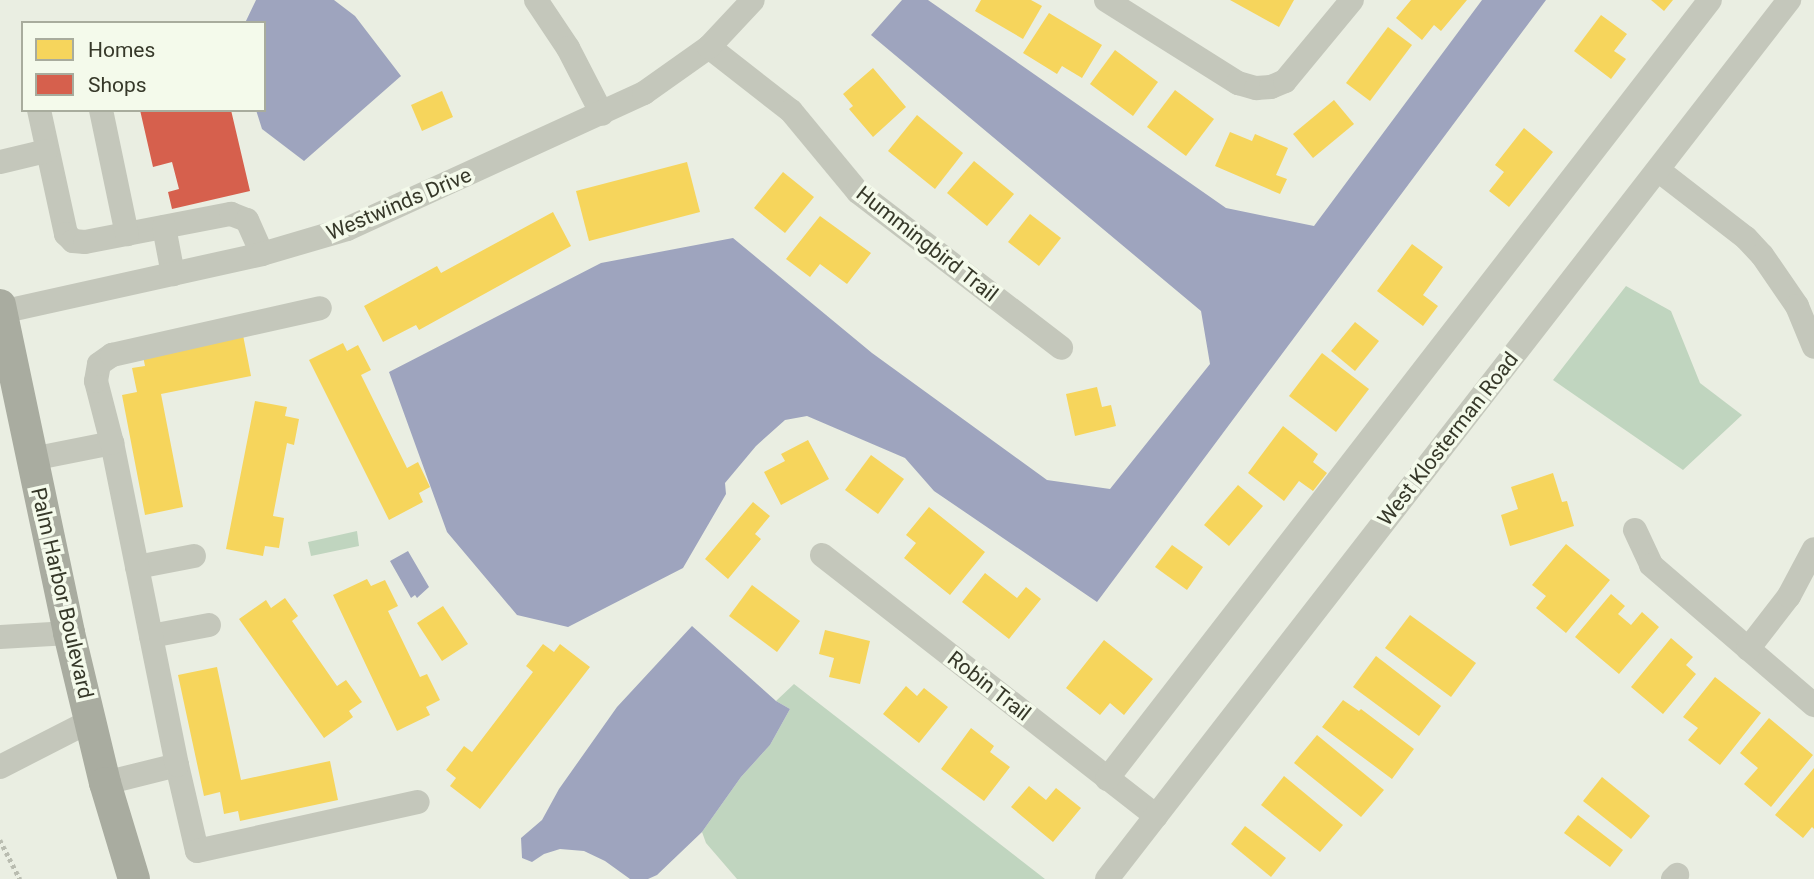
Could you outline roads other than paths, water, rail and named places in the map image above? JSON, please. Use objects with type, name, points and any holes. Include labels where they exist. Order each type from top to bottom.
[{"type":"main road","name":"Palm Harbor Boulevard","points":[[1,308],[6,367],[32,459],[69,633],[105,783],[134,879]]},
{"type":"street","points":[[536,0],[568,48],[602,114]]},
{"type":"street","name":"Westwinds Drive","points":[[1,308],[262,254],[347,229],[602,114],[661,83],[709,47],[753,0]]},
{"type":"street","points":[[1106,0],[1238,83],[1256,88],[1270,87],[1285,81],[1352,0]]},
{"type":"street","points":[[1107,779],[1710,0]]},
{"type":"street","name":"West Klosterman Road","points":[[1107,879],[1789,0]]},
{"type":"street","name":"Hummingbird Trail","points":[[709,47],[791,111],[858,192],[1061,348]]},
{"type":"street","points":[[39,112],[66,234],[73,241],[85,242],[231,214],[247,220],[262,254]]},
{"type":"street","points":[[101,112],[127,234]]},
{"type":"street","points":[[0,162],[46,151]]},
{"type":"street","points":[[1658,170],[1746,238],[1762,255],[1797,306],[1814,347]]},
{"type":"street","points":[[164,227],[173,274]]},
{"type":"street","points":[[320,308],[111,355],[99,364],[96,381],[112,443],[197,851],[418,802]]},
{"type":"street","points":[[32,459],[112,443]]},
{"type":"street","points":[[1635,530],[1651,565],[1814,705]]},
{"type":"street","points":[[1748,649],[1789,596],[1814,548]]},
{"type":"street","name":"Robin Trail","points":[[822,555],[1156,816]]},
{"type":"street","points":[[137,567],[194,556]]},
{"type":"street","points":[[151,636],[209,625]]},
{"type":"street","points":[[0,637],[69,633]]},
{"type":"street","points":[[0,767],[92,720]]},
{"type":"street","points":[[105,783],[177,765]]},
{"type":"water","points":[[256,0],[334,0],[355,16],[401,76],[304,161],[262,129],[257,112],[266,112],[266,21],[246,21]]},
{"type":"water","points":[[902,0],[928,0],[1226,208],[1314,226],[1482,0],[1546,0],[1097,602],[934,491],[905,458],[807,416],[785,420],[756,446],[725,483],[726,494],[683,568],[568,627],[517,615],[447,532],[389,372],[601,263],[733,238],[872,353],[1047,480],[1110,489],[1210,364],[1201,311],[871,35]]},
{"type":"water","points":[[408,551],[429,587],[417,598],[415,595],[411,598],[390,561]]},
{"type":"water","points":[[692,626],[776,701],[790,709],[770,745],[741,777],[702,832],[657,875],[648,879],[630,879],[605,861],[584,851],[560,849],[544,854],[532,862],[522,858],[521,838],[542,820],[559,789],[617,707]]}]
